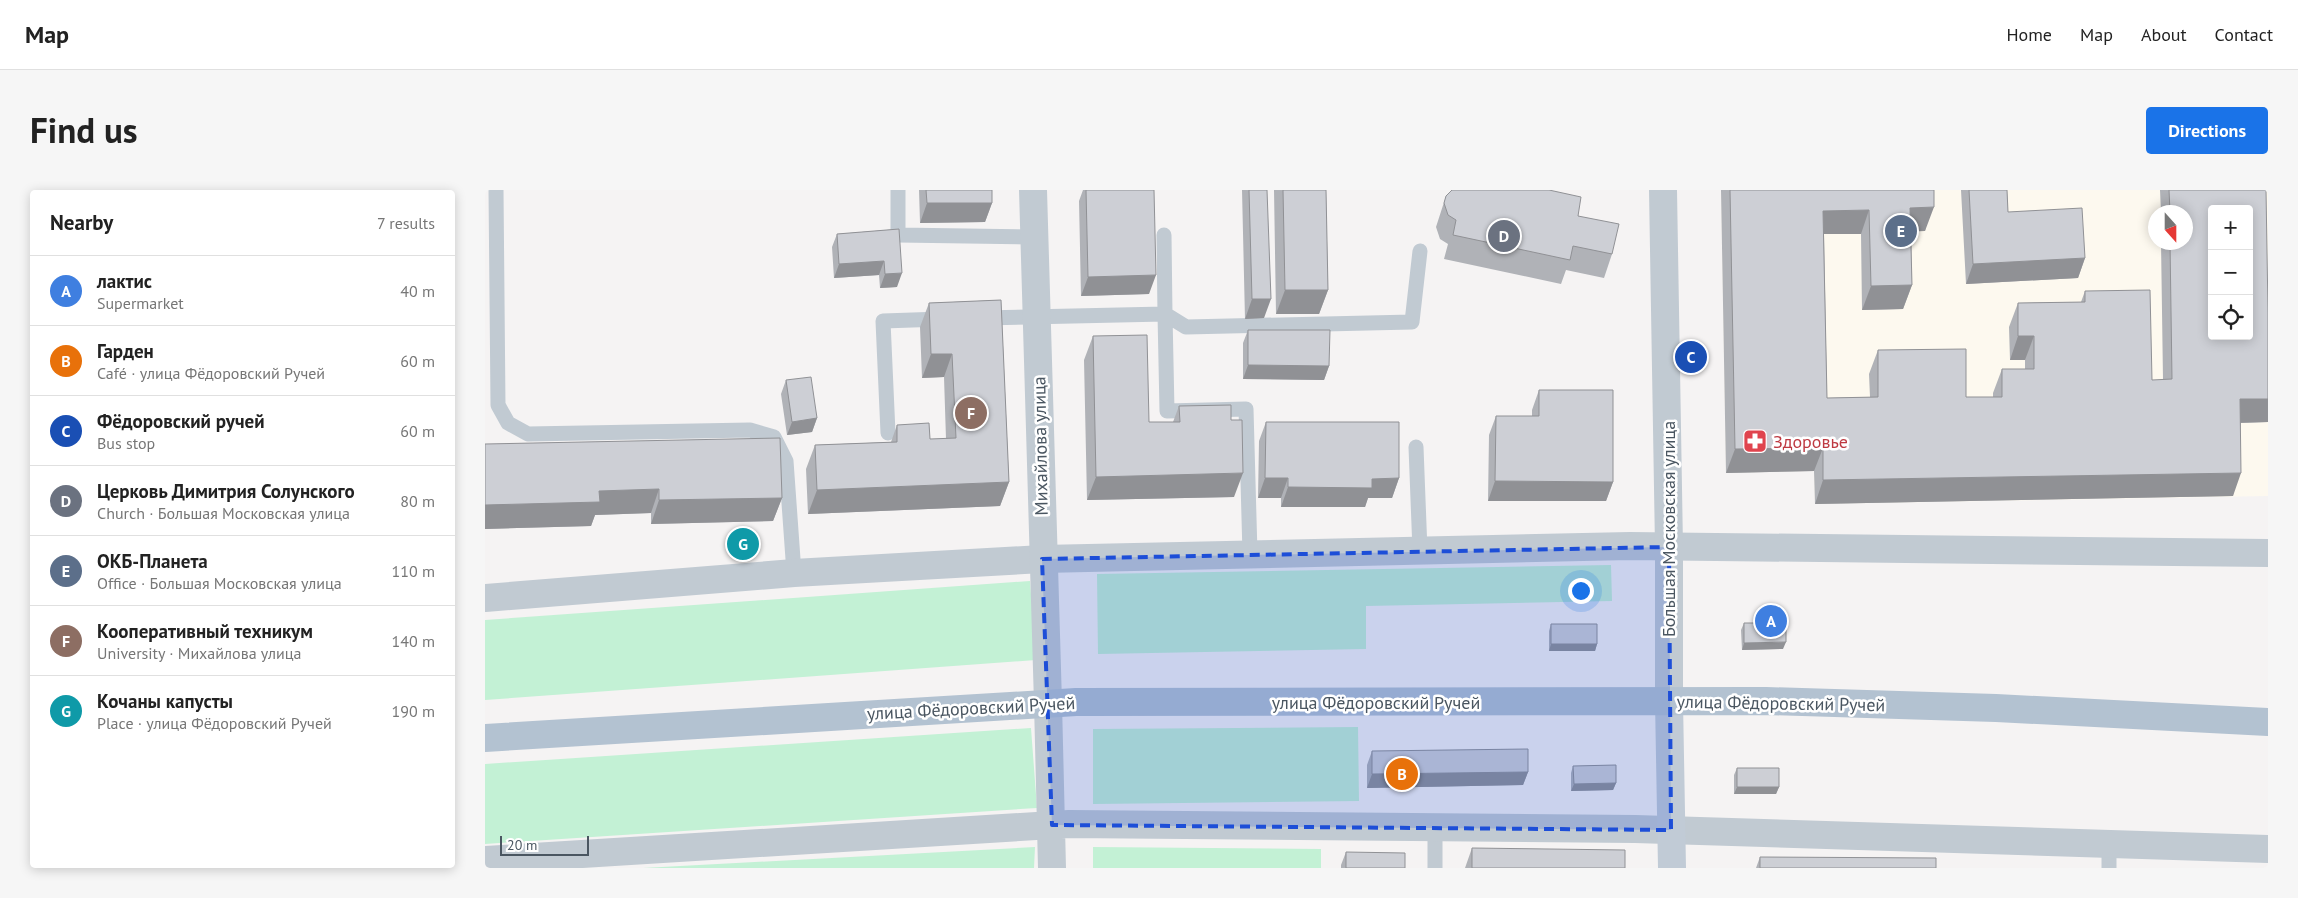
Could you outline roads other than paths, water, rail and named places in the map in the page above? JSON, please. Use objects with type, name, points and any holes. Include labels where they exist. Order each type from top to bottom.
[{"type":"main road","name":"Большая Московская улица","points":[[1669,701],[1672,868]]},
{"type":"main road","name":"улица Фёдоровский Ручей","points":[[485,738],[1048,703],[1766,701],[1996,708],[2268,722]]},
{"type":"street","name":"Михайлова улица","points":[[1033,190],[1053,868]]},
{"type":"street","name":"Большая Московская улица","points":[[1663,190],[1669,547],[1669,701]]},
{"type":"street","points":[[485,598],[794,573],[1043,559],[1669,547],[2268,553]]},
{"type":"street","points":[[485,860],[563,862],[1052,824],[1435,826],[1671,830],[2109,856],[2268,849]]},
{"type":"lane","points":[[496,190],[497,405],[508,423],[528,434],[750,430],[774,437],[786,460],[794,573]]},
{"type":"lane","points":[[898,190],[898,235],[1034,237]]},
{"type":"lane","points":[[1164,235],[1167,411],[1246,409],[1250,554]]},
{"type":"lane","points":[[888,433],[883,321],[1165,314],[1186,327],[1412,322],[1420,251]]},
{"type":"lane","points":[[1416,447],[1420,551]]},
{"type":"lane","points":[[1435,826],[1435,868]]},
{"type":"place","name":"ОКБ-Планета","points":[[1901,231]]},
{"type":"place","name":"Церковь Димитрия Солунского","points":[[1504,236]]},
{"type":"place","name":"Фёдоровский ручей","points":[[1691,357]]},
{"type":"place","name":"Кооперативный техникум","points":[[971,413]]},
{"type":"place","name":"Здоровье","points":[[1755,441]]},
{"type":"place","name":"Кочаны капусты","points":[[743,544]]},
{"type":"place","name":"лактис","points":[[1771,621]]},
{"type":"place","name":"Гарден","points":[[1402,774]]}]
